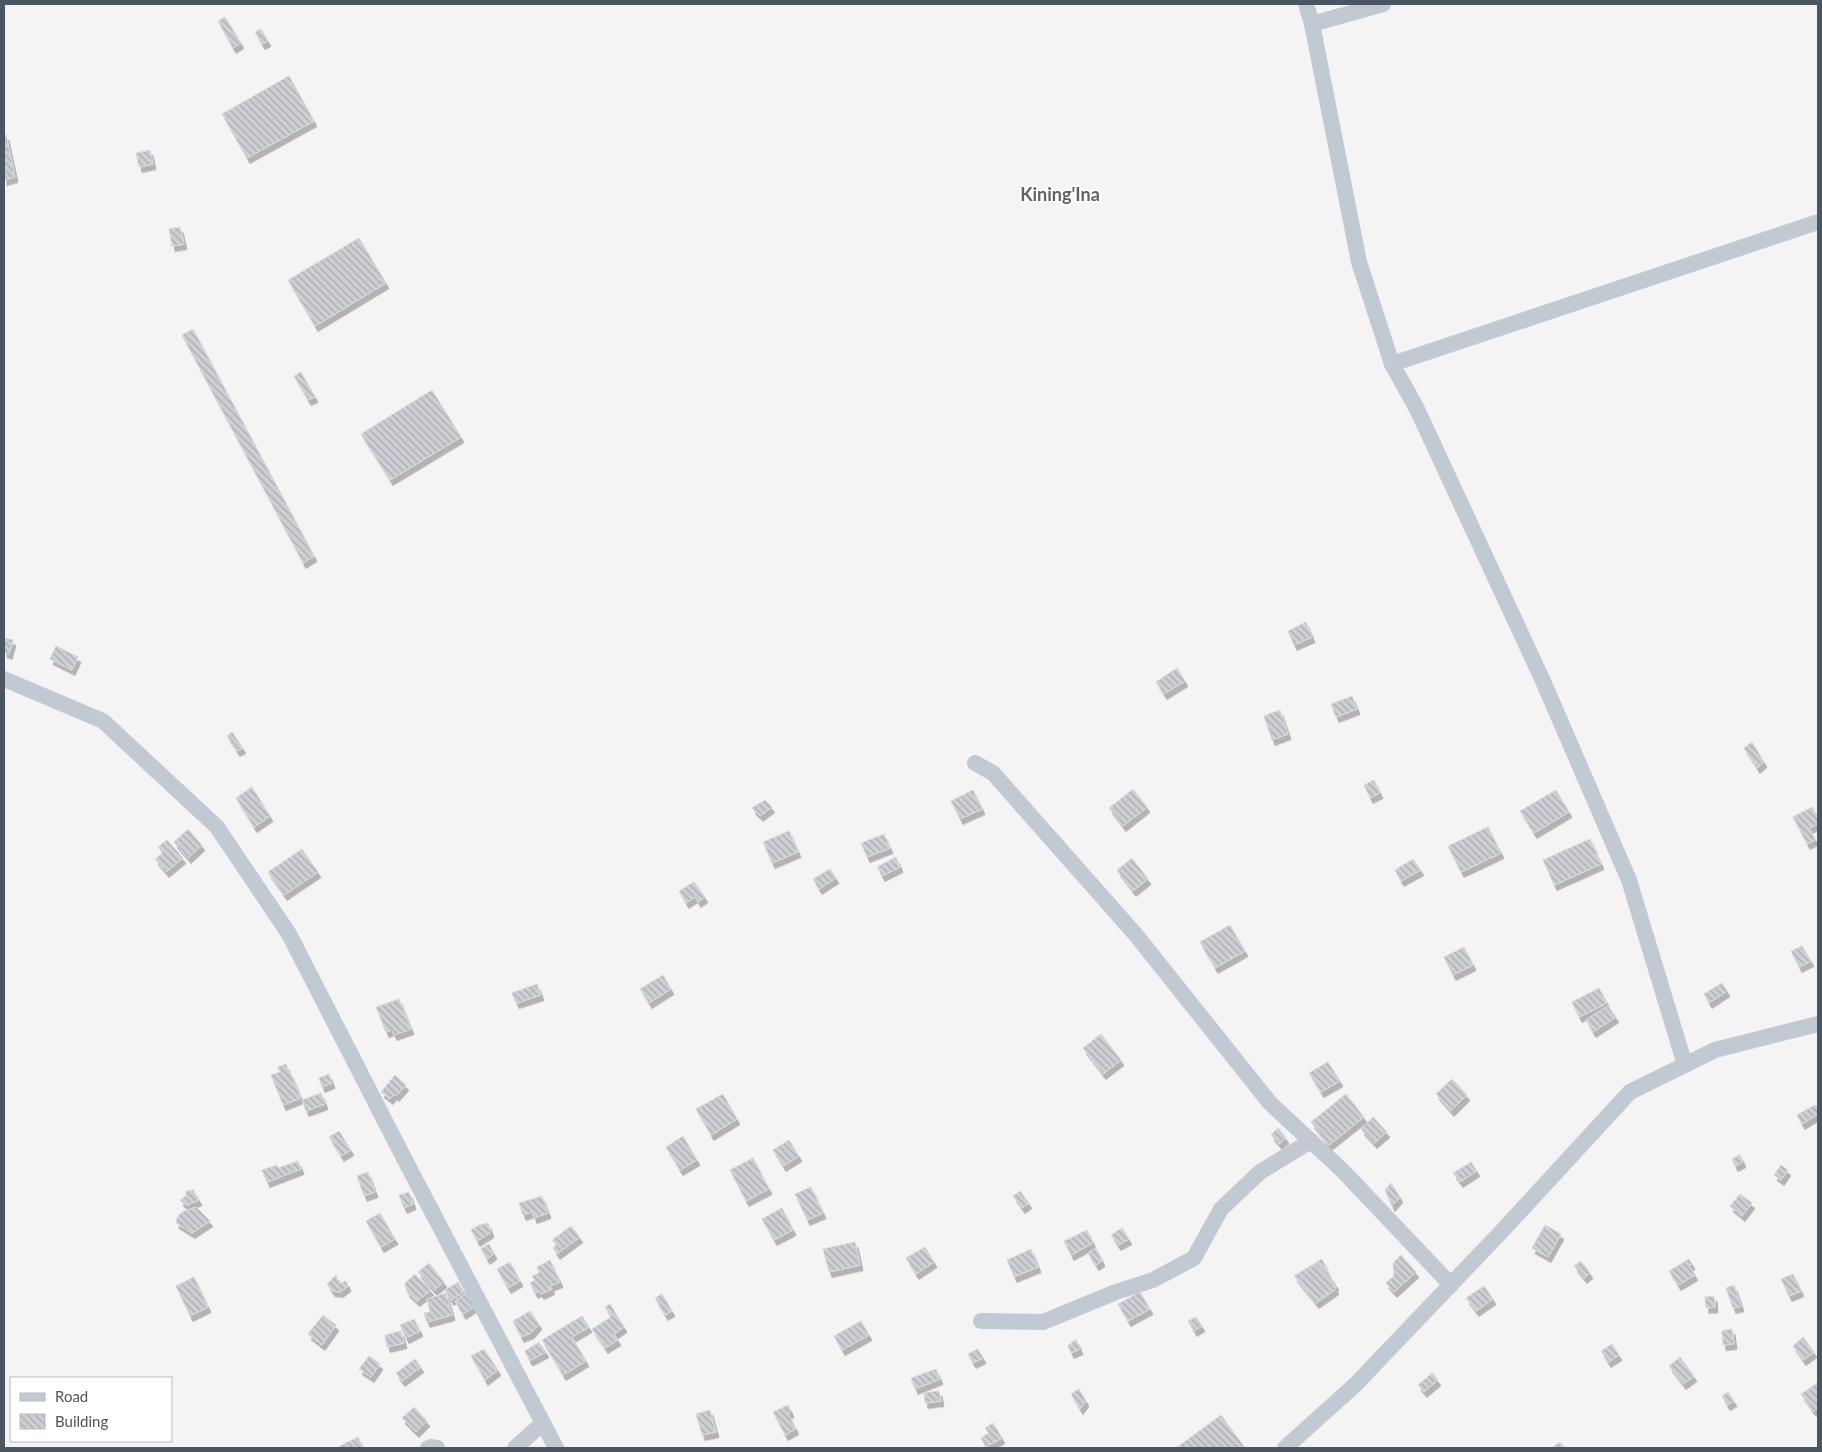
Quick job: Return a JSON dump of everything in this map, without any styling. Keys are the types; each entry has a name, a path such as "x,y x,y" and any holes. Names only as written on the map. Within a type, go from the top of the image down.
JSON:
{"street":[{"path":"1306,4 1312,24 1359,262 1392,364 1417,409 1539,672 1629,880 1685,1065"},
{"path":"1312,24 1383,4"},
{"path":"1392,364 1818,222"},
{"path":"4,679 103,721 217,827 289,934 410,1171 556,1448"},
{"path":"975,763 993,774 1136,935 1270,1103 1343,1171 1450,1285"},
{"path":"1284,1448 1355,1385 1630,1092 1715,1050 1818,1024"},
{"path":"981,1321 1043,1322 1116,1292 1153,1280 1194,1258 1221,1209 1260,1172 1310,1141"},
{"path":"515,1448 543,1423"},
{"path":"428,1448 437,1448"}],"building":[{"path":"225,17 241,43 233,48 218,21"},
{"path":"261,29 268,41 262,44 255,32"},
{"path":"289,76 314,121 247,158 222,114"},
{"path":"4,135 6,135 15,177 4,180"},
{"path":"150,150 153,164 139,167 136,153"},
{"path":"180,227 184,244 172,246 169,229"},
{"path":"359,238 386,283 315,326 288,280"},
{"path":"193,329 314,556 303,563 182,335"},
{"path":"301,372 315,397 308,400 294,376"},
{"path":"432,390 461,437 390,480 361,434"},
{"path":"1306,622 1312,637 1294,645 1288,631"},
{"path":"4,638 13,640 9,654 4,652"},
{"path":"56,646 78,657 72,670 50,659"},
{"path":"1177,668 1185,681 1164,694 1156,682"},
{"path":"1352,696 1357,709 1336,717 1331,704"},
{"path":"1280,710 1288,734 1272,740 1264,716"},
{"path":"232,732 243,748 237,751 227,736"},
{"path":"1752,742 1764,762 1757,768 1744,748"},
{"path":"1374,780 1380,793 1370,798 1364,785"},
{"path":"252,787 270,816 254,827 236,798"},
{"path":"1133,789 1147,807 1123,826 1109,808"},
{"path":"973,790 982,809 960,819 951,801"},
{"path":"1556,790 1569,812 1534,833 1520,811"},
{"path":"765,800 772,807 760,816 752,808"},
{"path":"1812,807 1818,819 1818,824 1809,828 1815,840 1807,844 1793,817"},
{"path":"1488,827 1501,853 1461,872 1448,846"},
{"path":"188,829 202,845 188,858 174,842"},
{"path":"789,831 798,852 772,863 763,842"},
{"path":"884,834 890,848 867,857 861,843"},
{"path":"1590,839 1601,864 1554,885 1543,860"},
{"path":"167,840 183,858 166,872 155,859 163,853 158,847"},
{"path":"302,849 318,872 284,895 268,872"},
{"path":"896,857 900,867 882,876 877,867"},
{"path":"1132,858 1148,879 1133,891 1117,870"},
{"path":"1413,859 1421,870 1401,881 1395,870"},
{"path":"830,869 836,878 819,889 813,879"},
{"path":"694,882 705,897 698,902 695,897 686,903 679,891"},
{"path":"1230,925 1245,951 1215,968 1200,942"},
{"path":"1802,946 1811,961 1799,967 1791,951"},
{"path":"1464,947 1473,965 1453,975 1444,957"},
{"path":"663,975 671,989 649,1003 640,989"},
{"path":"1722,983 1727,991 1709,1003 1704,994"},
{"path":"537,984 541,995 516,1003 512,993"},
{"path":"1599,988 1607,1003 1579,1017 1572,1002"},
{"path":"399,999 411,1029 394,1035 392,1030 386,1032 376,1007"},
{"path":"1608,1006 1616,1017 1593,1032 1586,1020"},
{"path":"1101,1034 1121,1060 1103,1074 1083,1048"},
{"path":"1328,1062 1340,1081 1321,1092 1309,1073"},
{"path":"286,1064 301,1098 283,1105 271,1075 280,1072 278,1067"},
{"path":"329,1074 332,1083 322,1087 319,1078"},
{"path":"395,1075 406,1085 396,1096 394,1094 390,1099 381,1092"},
{"path":"1452,1079 1467,1095 1451,1111 1436,1094"},
{"path":"321,1093 325,1104 306,1111 302,1100"},
{"path":"723,1094 737,1119 711,1135 696,1109"},
{"path":"1346,1094 1364,1117 1329,1145 1311,1122"},
{"path":"1815,1105 1818,1107 1818,1114 1802,1124 1797,1115"},
{"path":"1373,1117 1387,1132 1374,1143 1361,1129"},
{"path":"1278,1128 1286,1138 1279,1144 1271,1135"},
{"path":"339,1131 351,1150 341,1156 329,1137"},
{"path":"683,1136 697,1160 680,1170 666,1147"},
{"path":"789,1140 799,1156 783,1166 773,1150"},
{"path":"1740,1155 1743,1162 1735,1166 1732,1159"},
{"path":"753,1158 769,1189 746,1201 730,1170"},
{"path":"298,1161 301,1169 267,1182 262,1170 277,1165 278,1168"},
{"path":"1471,1162 1477,1171 1460,1182 1453,1173"},
{"path":"1781,1165 1788,1170 1781,1180 1774,1175"},
{"path":"368,1172 375,1192 364,1196 357,1176"},
{"path":"1391,1183 1400,1197 1392,1206 1385,1190"},
{"path":"811,1187 823,1213 807,1220 795,1194"},
{"path":"193,1190 199,1200 188,1205 184,1204 180,1200 186,1196 186,1191"},
{"path":"1020,1191 1029,1203 1022,1208 1013,1196"},
{"path":"409,1192 413,1204 404,1208 399,1195"},
{"path":"1740,1194 1752,1203 1742,1216 1730,1206"},
{"path":"542,1196 548,1213 534,1218 532,1212 523,1215 519,1203"},
{"path":"196,1207 210,1221 192,1233 176,1223 177,1218 182,1212"},
{"path":"782,1208 793,1230 774,1240 762,1219"},
{"path":"380,1213 395,1239 381,1247 366,1221"},
{"path":"488,1223 491,1232 477,1241 471,1230 479,1225"},
{"path":"1545,1225 1561,1234 1548,1257 1532,1248"},
{"path":"571,1226 580,1237 557,1254 553,1248 557,1245 552,1240"},
{"path":"1122,1228 1129,1239 1118,1245 1111,1235"},
{"path":"1087,1230 1093,1243 1071,1255 1064,1241"},
{"path":"855,1242 860,1265 829,1272 823,1249"},
{"path":"489,1244 494,1254 487,1259 481,1249"},
{"path":"925,1247 934,1262 916,1274 906,1258"},
{"path":"1096,1248 1102,1261 1096,1265 1088,1253"},
{"path":"1031,1249 1038,1267 1014,1277 1007,1260"},
{"path":"1401,1255 1416,1272 1394,1292 1386,1283 1394,1276 1393,1263"},
{"path":"1322,1259 1336,1289 1316,1303 1294,1276"},
{"path":"1689,1259 1692,1264 1689,1266 1695,1275 1678,1285 1669,1271"},
{"path":"550,1260 560,1282 550,1286 552,1289 541,1294 539,1291 535,1293 530,1283 535,1280 532,1276 539,1273 537,1267"},
{"path":"1581,1261 1590,1273 1584,1278 1574,1266"},
{"path":"510,1262 520,1281 508,1288 497,1269"},
{"path":"429,1263 444,1282 434,1290 418,1272"},
{"path":"1316,1263 1336,1284 1319,1300 1299,1280"},
{"path":"415,1274 431,1290 417,1301 407,1292 405,1283"},
{"path":"1793,1274 1801,1291 1789,1296 1781,1279"},
{"path":"336,1275 339,1284 346,1281 348,1286 340,1292 332,1291 327,1284"},
{"path":"194,1277 208,1307 190,1316 176,1286"},
{"path":"458,1282 464,1292 451,1300 445,1290"},
{"path":"1734,1285 1741,1306 1733,1308 1726,1288"},
{"path":"1484,1286 1493,1299 1476,1311 1466,1298"},
{"path":"1140,1292 1150,1309 1128,1321 1118,1304"},
{"path":"446,1293 452,1315 427,1322 424,1313 430,1312 427,1299"},
{"path":"467,1293 475,1306 463,1314 455,1301"},
{"path":"662,1294 672,1311 665,1315 655,1298"},
{"path":"1714,1296 1715,1307 1706,1308 1705,1297"},
{"path":"610,1304 624,1327 614,1334 618,1340 605,1348 592,1329 611,1317 605,1307"},
{"path":"530,1311 539,1324 531,1333 521,1337 513,1321"},
{"path":"323,1315 336,1325 322,1345 308,1334"},
{"path":"582,1316 589,1327 572,1337 586,1361 563,1375 542,1340"},
{"path":"1196,1317 1202,1326 1194,1331 1188,1321"},
{"path":"414,1319 420,1331 406,1338 400,1325"},
{"path":"861,1321 869,1335 842,1350 834,1336"},
{"path":"1732,1329 1734,1344 1723,1345 1722,1331"},
{"path":"401,1331 404,1343 387,1347 385,1335"},
{"path":"1803,1337 1814,1352 1803,1360 1793,1346"},
{"path":"1076,1339 1080,1349 1071,1353 1068,1346"},
{"path":"539,1342 546,1352 529,1360 525,1351"},
{"path":"1612,1344 1619,1355 1608,1362 1601,1351"},
{"path":"484,1349 498,1370 485,1380 471,1356"},
{"path":"978,1349 983,1358 973,1363 968,1354"},
{"path":"369,1356 380,1364 371,1377 359,1369"},
{"path":"1680,1357 1694,1376 1683,1384 1669,1366"},
{"path":"415,1359 421,1367 402,1381 396,1373"},
{"path":"936,1369 940,1379 915,1389 911,1378"},
{"path":"1432,1373 1438,1380 1424,1392 1418,1385"},
{"path":"1817,1383 1818,1408 1813,1411 1801,1394"},
{"path":"1079,1389 1086,1401 1080,1409 1071,1394"},
{"path":"939,1391 941,1401 925,1403 924,1393"},
{"path":"1728,1392 1734,1401 1727,1405 1722,1396"},
{"path":"788,1405 791,1412 788,1414 796,1429 785,1435 773,1412"},
{"path":"414,1407 427,1421 416,1432 402,1418"},
{"path":"710,1410 716,1432 702,1435 696,1414"},
{"path":"1221,1415 1245,1448 1176,1448"},
{"path":"993,1423 1002,1438 986,1447 981,1438 989,1433 985,1428"},
{"path":"358,1437 363,1448 336,1448"},
{"path":"1560,1442 1565,1448 1553,1448 1553,1447"}],"district":[{"name":"Kining'Ina","path":"1060,195"}]}
